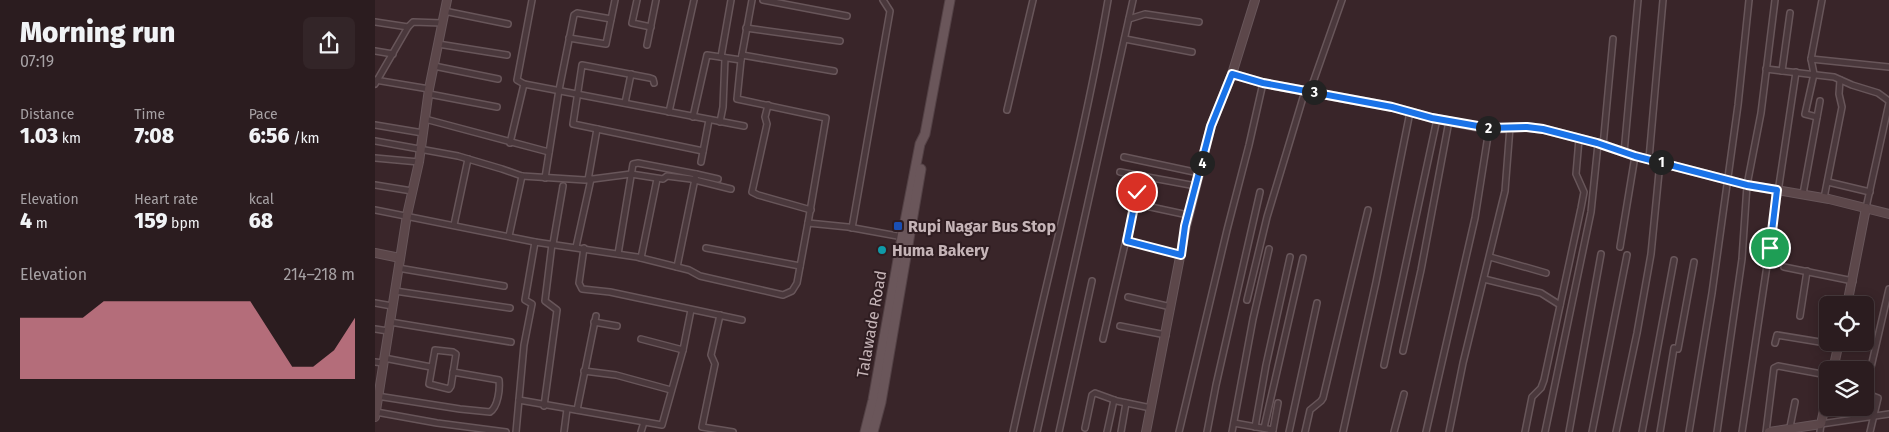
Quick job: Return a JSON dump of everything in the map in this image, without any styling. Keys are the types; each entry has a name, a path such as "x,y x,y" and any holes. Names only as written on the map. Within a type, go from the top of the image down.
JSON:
{"main road":[{"name":"Talawade Road","path":"873,432 906,238 925,147 925,134 950,0"},
{"name":"Talawade Road","path":"865,432 878,397"}],"street":[{"path":"447,0 437,44 419,162 407,215 393,306 381,361 375,415 506,432"},
{"path":"532,0 517,80 524,84 744,126"},
{"path":"569,38 606,44 615,0"},
{"path":"637,0 633,23 651,27"},
{"path":"647,45 656,0"},
{"path":"669,112 693,0"},
{"path":"720,122 723,107 723,58 731,0"},
{"path":"375,210 535,242 641,258 677,267 700,276 783,295 792,291 797,283 826,118 737,99 741,58 752,0"},
{"path":"763,0 847,16"},
{"path":"851,228 890,11 883,0"},
{"path":"1007,110 1033,0"},
{"path":"1013,432 1083,127 1108,0"},
{"path":"1037,432 1133,0"},
{"path":"1146,432 1188,215 1211,126 1232,74 1255,0"},
{"path":"1247,300 1267,218 1308,91 1342,0"},
{"path":"1623,153 1638,0"},
{"path":"1649,159 1663,0"},
{"path":"1689,432 1712,294 1749,0"},
{"path":"1717,432 1742,259 1747,185 1761,113 1775,0"},
{"path":"1817,116 1805,114 1814,74 1811,59 1821,0"},
{"path":"444,11 507,24"},
{"path":"545,178 559,90 575,13 611,20"},
{"path":"1782,71 1790,13"},
{"path":"1129,19 1145,14 1199,22"},
{"path":"375,22 408,27"},
{"path":"441,23 413,22 408,27 376,81 497,107"},
{"path":"746,28 840,41"},
{"path":"1125,39 1191,52"},
{"path":"1545,432 1591,212 1613,39"},
{"path":"437,44 507,55"},
{"path":"375,52 393,54"},
{"path":"693,117 707,55 834,71"},
{"path":"1811,59 1889,68"},
{"path":"654,83 653,79 582,65 573,124 703,151"},
{"path":"433,66 497,79"},
{"path":"1766,69 1834,77 1878,93 1889,102 1866,208 1850,296"},
{"path":"1742,432 1796,72"},
{"path":"625,103 631,74"},
{"path":"1232,74 1263,83 1392,107 1437,119 1489,128 1543,129 1623,153 1747,185 1824,198 1889,214"},
{"path":"1824,198 1842,106 1839,94 1841,80"},
{"path":"1179,432 1191,373 1263,83"},
{"path":"510,143 524,84"},
{"path":"1803,194 1820,101"},
{"path":"768,105 765,117 767,124 753,192 811,210"},
{"path":"1343,432 1376,282 1410,112"},
{"path":"425,119 549,152"},
{"path":"1384,365 1437,119"},
{"path":"701,162 709,120"},
{"path":"1403,351 1421,270 1449,121"},
{"path":"375,125 423,133"},
{"path":"1449,432 1463,363 1505,191 1510,127"},
{"path":"1426,432 1475,218 1489,128"},
{"path":"576,247 597,129"},
{"path":"1525,432 1532,397 1542,385 1584,192 1576,174 1579,139"},
{"path":"375,141 421,148 468,159 522,176 589,180 631,174 657,179 663,179 667,176 718,179"},
{"path":"1620,247 1635,156"},
{"path":"1124,157 1199,173"},
{"path":"375,158 419,162"},
{"path":"454,225 468,159"},
{"path":"1616,432 1637,333 1651,254 1660,162"},
{"path":"618,254 631,174 635,163 696,177 731,190"},
{"path":"1120,172 1196,186"},
{"path":"509,236 522,176"},
{"path":"677,267 696,177"},
{"path":"641,258 657,179"},
{"path":"1827,182 1870,192"},
{"path":"375,185 412,191"},
{"path":"544,406 557,310 545,301 563,186"},
{"path":"1103,339 1137,192"},
{"path":"1207,432 1260,192"},
{"path":"1146,206 1188,215"},
{"path":"1305,432 1310,410 1323,398 1368,210"},
{"path":"808,223 851,228 906,238"},
{"path":"1127,241 1181,255"},
{"path":"516,432 524,345 532,304 525,300 535,242"},
{"path":"584,248 580,288 610,292 742,320"},
{"path":"706,248 800,266"},
{"path":"1232,432 1253,319 1269,249"},
{"path":"375,253 400,258"},
{"path":"1569,432 1601,254"},
{"path":"1593,432 1627,255"},
{"path":"1255,427 1266,365 1290,257"},
{"path":"1490,257 1546,273"},
{"path":"1265,428 1303,258"},
{"path":"1642,432 1674,260"},
{"path":"1660,432 1674,348 1678,349 1693,262"},
{"path":"1783,267 1853,281"},
{"path":"398,268 504,286"},
{"path":"1800,316 1807,271"},
{"path":"1485,279 1541,293 1560,305"},
{"path":"1059,432 1092,281"},
{"path":"1870,432 1878,398 1865,394 1889,289"},
{"path":"395,291 510,308"},
{"path":"1127,297 1171,307"},
{"path":"375,303 393,306"},
{"path":"1289,432 1317,304"},
{"path":"519,400 544,406 662,425 683,350 691,310"},
{"path":"719,315 711,355 715,364 702,427 733,432"},
{"path":"577,410 595,319 617,326"},
{"path":"390,322 511,342"},
{"path":"1120,326 1166,335"},
{"path":"375,329 388,331"},
{"path":"1775,343 1777,335 1819,341"},
{"path":"641,339 683,350"},
{"path":"435,350 453,352 456,356 451,388 431,386 429,382 431,367 435,350"},
{"path":"381,361 431,367"},
{"path":"1819,374 1778,366 1775,368 1768,432 1821,428 1889,414"},
{"path":"584,371 616,375 671,390"},
{"path":"376,401 493,411 499,380 453,372"},
{"path":"1085,428 1093,393 1114,400 1151,408"},
{"path":"1394,432 1403,394"},
{"path":"1107,432 1114,400"},
{"path":"1789,430 1795,402"},
{"path":"1121,432 1126,403"},
{"path":"1234,423 1272,431 1278,403"},
{"path":"564,432 567,409"},
{"path":"641,432 644,422"}],"place":[{"name":"Rupi Nagar Bus Stop","path":"898,226"},
{"name":"Huma Bakery","path":"882,250"}],"route":[{"path":"1137,192 1127,241 1181,255 1185,226 1211,126 1232,74 1263,83 1392,107 1432,118 1489,128 1527,127 1543,129 1676,167 1747,185 1777,190 1770,248"}]}
